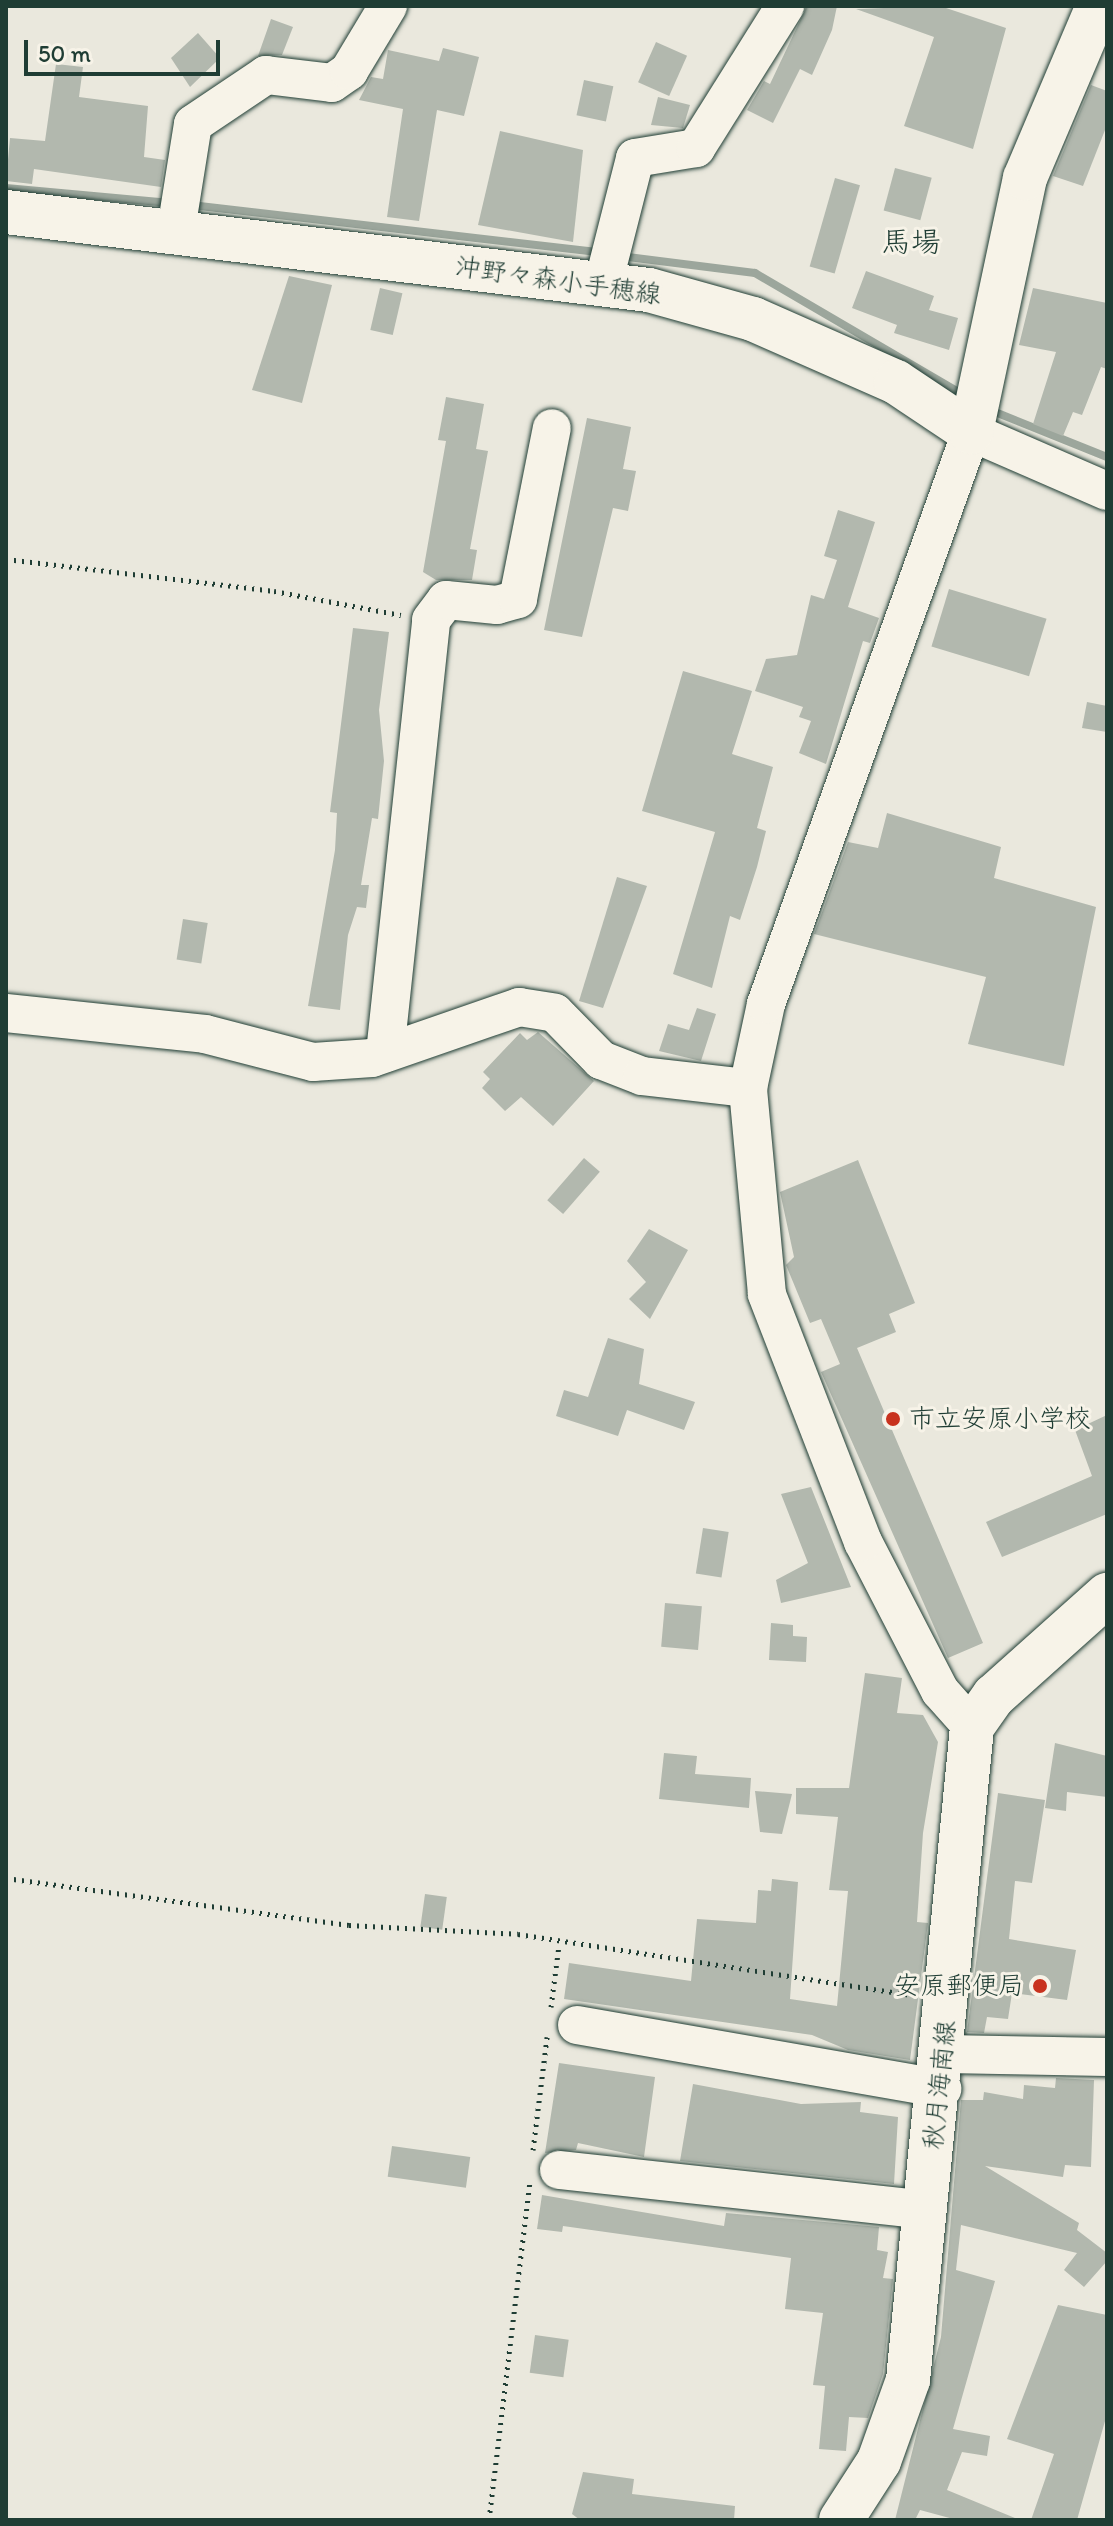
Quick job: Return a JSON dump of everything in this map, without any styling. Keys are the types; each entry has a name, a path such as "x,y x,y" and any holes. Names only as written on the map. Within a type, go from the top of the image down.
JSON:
{"main road":[{"path":"971,432 1025,178 1098,6"},
{"name":"沖野々森小手穂線","path":"6,212 176,230 603,284 753,319 896,382 971,432"},
{"path":"972,1727 994,1696 1107,1595"},
{"name":"秋月海南線","path":"841,2520 879,2461 908,2380 944,2072 972,1727"}],"street":[{"path":"176,230 193,124 266,75 332,83 349,71 388,6"},
{"path":"603,284 635,158 696,148 785,6"},
{"path":"385,1053 431,620 446,600 497,605 518,599 552,428"},
{"path":"972,1727 940,1691 863,1542 767,1294 748,1088 766,1004 971,432 1107,491"},
{"path":"6,1013 205,1034 313,1062 385,1053 519,1007 555,1013 601,1060 642,1076 748,1088"},
{"path":"577,2025 944,2072 1107,2057"},
{"path":"541,2168 927,2210"}],"path":[{"path":"6,559 274,591 431,620"},
{"path":"6,1878 349,1925 518,1934 559,1945 949,2000"},
{"path":"489,2520 541,2168 559,1945"}],"building":[{"path":"807,6 837,6 832,30 812,75 800,69 773,123 747,110 764,81 770,84"},
{"path":"940,6 1006,28 973,149 904,126 934,37 856,9"},
{"path":"271,19 293,27 282,55 258,56"},
{"path":"198,33 220,58 190,87 171,58"},
{"path":"656,42 687,56 669,96 638,82"},
{"path":"443,48 479,57 464,116 437,110 419,221 387,217 403,109 359,100 371,77 383,79 388,50 439,61"},
{"path":"56,64 83,67 79,97 148,106 144,157 165,160 161,187 34,169 32,184 6,181 10,138 45,141"},
{"path":"584,80 613,86 606,121 577,115"},
{"path":"1091,85 1107,91 1107,125 1083,186 1053,176"},
{"path":"658,97 690,105 683,128 651,125"},
{"path":"500,131 583,150 573,242 478,225"},
{"path":"895,168 932,178 920,220 884,211"},
{"path":"835,178 860,185 835,274 810,266"},
{"path":"866,271 934,296 929,310 958,318 949,350 894,333 897,325 852,308"},
{"path":"289,276 332,285 302,403 252,390"},
{"path":"380,288 402,293 393,335 370,330"},
{"path":"1033,288 1107,303 1107,369 1101,367 1082,415 1073,412 1063,436 1033,424 1056,352 1019,345"},
{"path":"446,397 484,404 476,449 488,451 470,549 477,550 472,580 436,580 423,572 446,441 438,440"},
{"path":"587,418 631,427 623,469 636,471 628,511 613,508 582,637 544,630"},
{"path":"838,510 875,522 848,607 879,618 870,643 863,641 826,764 799,753 811,721 799,717 803,707 755,691 766,659 797,655 811,595 824,599 837,560 824,556"},
{"path":"949,589 1047,619 1029,676 931,646"},
{"path":"353,628 389,632 379,710 384,761 378,819 372,818 361,885 369,885 366,908 357,907 348,935 340,1010 308,1006 335,850 337,813 330,812"},
{"path":"683,671 752,691 732,754 773,767 757,828 766,831 757,867 740,920 730,916 712,988 673,974 715,832 642,811"},
{"path":"1087,702 1107,706 1107,732 1082,728"},
{"path":"887,813 1001,847 994,878 1096,907 1064,1066 968,1044 986,977 814,934 848,842 878,848"},
{"path":"617,877 647,886 603,1008 579,1001"},
{"path":"183,919 208,923 201,963 177,959"},
{"path":"697,1008 716,1014 701,1061 659,1051 668,1024 689,1030"},
{"path":"538,1032 594,1081 553,1126 521,1097 505,1111 482,1088 490,1079 483,1072 520,1033 527,1040"},
{"path":"584,1158 600,1172 563,1214 547,1200"},
{"path":"858,1160 915,1303 889,1314 896,1332 857,1348 983,1643 948,1658 821,1372 840,1364 821,1319 810,1323 786,1265 794,1257 780,1192"},
{"path":"649,1229 688,1250 650,1319 629,1299 646,1282 627,1261"},
{"path":"608,1338 644,1349 639,1384 695,1402 684,1430 627,1410 618,1436 556,1416 564,1390 588,1397"},
{"path":"1107,1415 1107,1514 1002,1557 986,1522 1092,1476 1075,1430"},
{"path":"811,1487 851,1587 781,1603 776,1580 808,1563 781,1494"},
{"path":"703,1528 729,1532 721,1578 696,1573"},
{"path":"665,1603 702,1606 698,1650 661,1647"},
{"path":"771,1623 793,1625 793,1636 807,1637 806,1662 769,1660"},
{"path":"865,1673 902,1678 897,1713 923,1715 938,1742 923,1833 917,1922 928,1923 910,2060 848,2050 812,2035 564,1999 569,1963 691,1981 697,1919 756,1923 758,1890 771,1891 772,1879 798,1882 790,1999 837,2006 848,1891 829,1890 838,1817 796,1814 796,1788 849,1788"},
{"path":"1055,1743 1107,1756 1107,1797 1067,1792 1066,1811 1045,1808"},
{"path":"664,1753 697,1756 695,1774 751,1778 749,1808 659,1799"},
{"path":"755,1791 792,1794 782,1834 760,1832"},
{"path":"998,1793 1045,1800 1032,1883 1015,1881 1009,1939 1076,1950 1067,2000 1012,1993 1008,2019 987,2017 984,2033 967,2032"},
{"path":"425,1894 447,1897 442,1930 420,1927"},
{"path":"559,2063 655,2077 644,2157 578,2143 576,2150 545,2153"},
{"path":"1056,2078 1094,2080 1091,2167 1065,2165 1063,2177 985,2166 1079,2223 1077,2230 1107,2253 1107,2261 1084,2287 1064,2270 1077,2253 961,2225 956,2270 995,2281 953,2429 990,2436 987,2456 962,2452 947,2490 1020,2520 957,2520 920,2510 915,2520 895,2520 941,2337 961,2100 983,2100 984,2092 1023,2099 1024,2085 1055,2088"},
{"path":"693,2084 801,2104 861,2102 860,2112 898,2117 894,2184 680,2161"},
{"path":"392,2146 470,2157 466,2188 388,2177"},
{"path":"542,2195 724,2226 726,2213 879,2227 877,2250 888,2252 883,2278 893,2279 883,2374 868,2418 849,2417 846,2451 819,2449 825,2386 813,2385 823,2313 785,2309 791,2258 563,2226 562,2232 537,2229"},
{"path":"1058,2305 1107,2315 1107,2414 1077,2520 1031,2520 1054,2454 1007,2439"},
{"path":"535,2335 569,2340 563,2377 530,2373"},
{"path":"583,2472 634,2479 632,2494 735,2506 734,2520 580,2520 572,2514"}],"waterway":[{"path":"6,188 170,203"},
{"path":"191,205 603,253"},
{"path":"620,256 755,273 964,395"},
{"path":"990,410 1107,457"}],"place":[{"name":"市立安原小学校","path":"893,1419"},
{"name":"安原郵便局","path":"1040,1986"}],"district":[{"name":"馬場","path":"911,242"}]}
